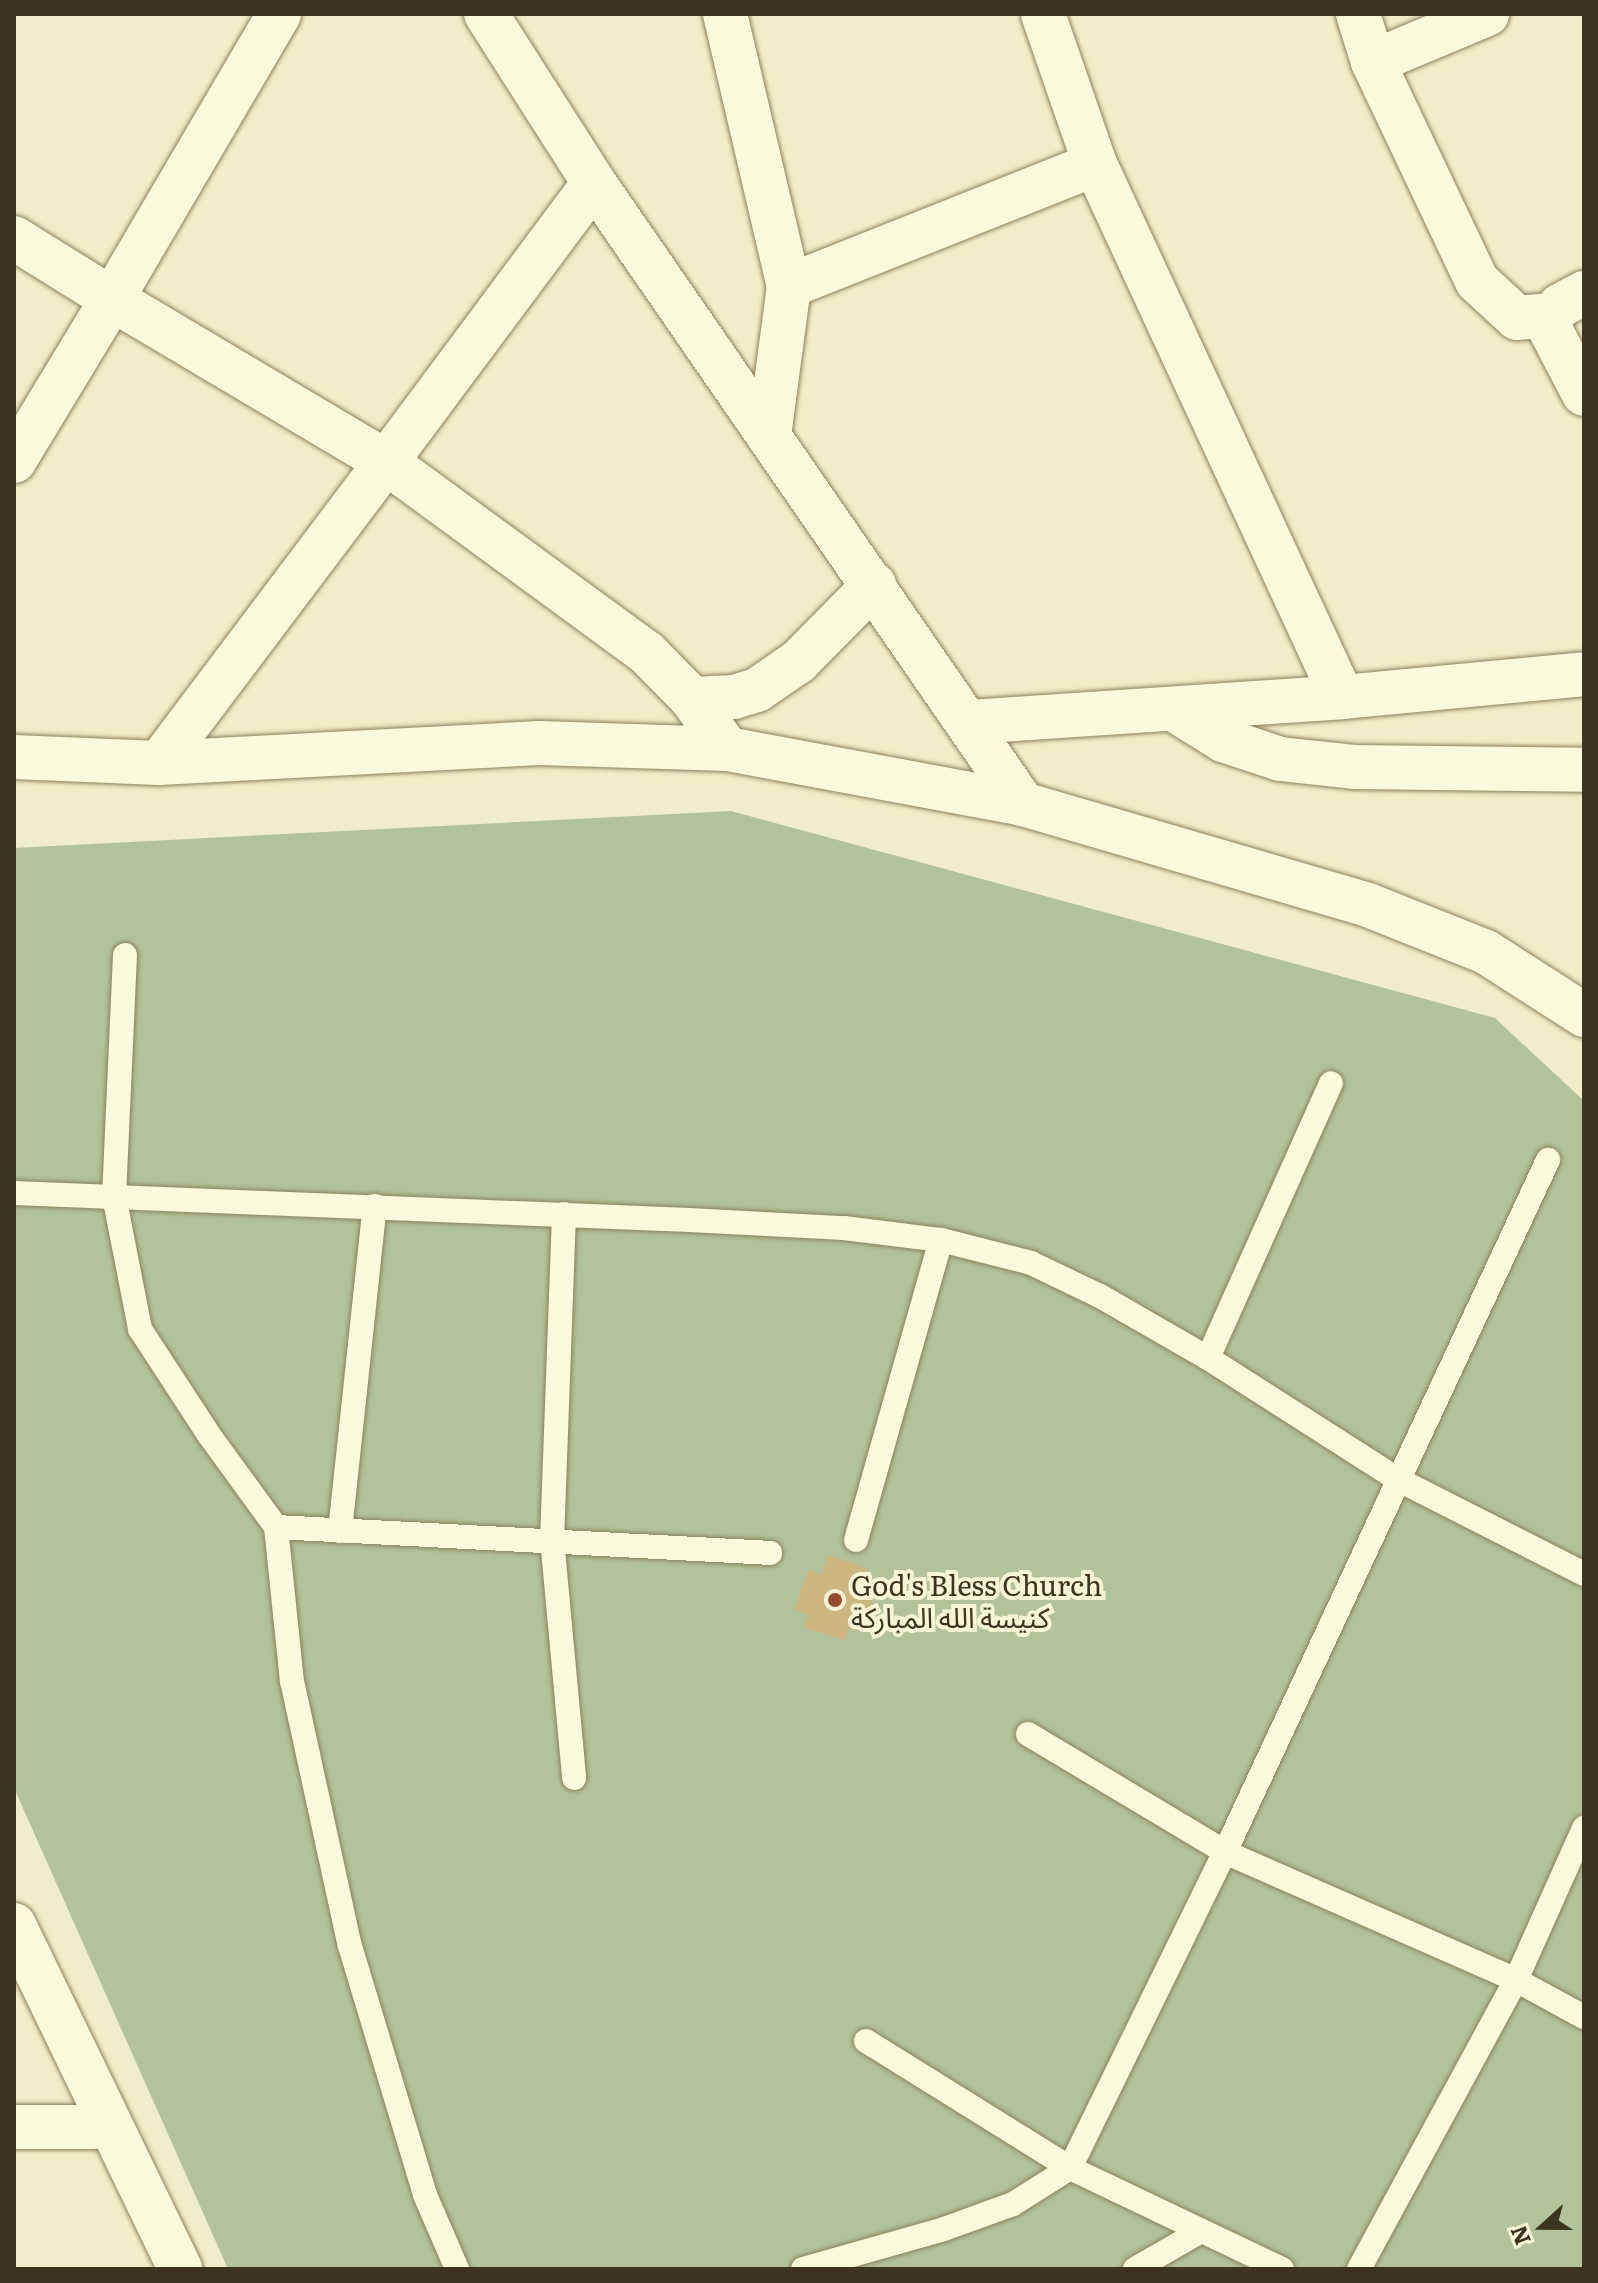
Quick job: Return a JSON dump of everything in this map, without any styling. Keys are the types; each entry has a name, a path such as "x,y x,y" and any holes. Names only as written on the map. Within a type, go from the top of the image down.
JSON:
{"street":[{"path":"14,461 279,14"},
{"path":"486,14 594,183 1023,804"},
{"path":"725,14 789,286 769,436"},
{"path":"1043,14 1095,164 1342,697"},
{"path":"1358,14 1373,62 1477,281 1517,318 1568,304"},
{"path":"1373,62 1487,14"},
{"path":"789,286 1095,164"},
{"path":"159,763 594,183"},
{"path":"14,238 386,462 646,652 692,699 727,749"},
{"path":"1568,304 1550,329 1584,394"},
{"path":"692,699 734,697 757,690 799,661 874,585"},
{"path":"969,722 1342,697 1584,674"},
{"path":"1175,710 1223,740 1280,759 1354,767 1584,770"},
{"path":"14,757 159,763 539,743 727,749 1023,804 1368,905 1486,952 1584,1015"},
{"path":"14,1925 180,2269"},
{"path":"14,2127 111,2127"}],"lane":[{"path":"125,955 114,1196 140,1329 209,1435 276,1527 292,1681 350,1946 425,2195 457,2269"},
{"path":"1208,1358 1331,1083"},
{"path":"803,2269 878,2259 1013,2204 1070,2168 1225,1852 1548,1160"},
{"path":"14,1193 844,1228 941,1240 1031,1263 1100,1296 1208,1358 1397,1479 1584,1574"},
{"path":"340,1531 375,1206"},
{"path":"564,1214 552,1539 574,1778"},
{"path":"856,1540 941,1240"},
{"path":"276,1527 552,1539 770,1553"},
{"path":"1028,1734 1225,1852 1516,1980 1584,2017"},
{"path":"1359,2269 1516,1980 1584,1828"},
{"path":"866,2041 1070,2168 1282,2269"},
{"path":"1135,2269 1201,2231"}],"green space":[{"path":"731,811 1495,1018 1584,1101 1584,2269 228,2269 14,1788 14,848"}],"building":[{"name":"God's Bless Church كنيسة الله المباركة","path":"828,1555 867,1568 861,1586 875,1591 861,1632 849,1628 845,1640 803,1627 808,1614 794,1610 808,1570 822,1574"}],"place":[{"name":"God's Bless Church كنيسة الله المباركة","path":"835,1600"}]}
